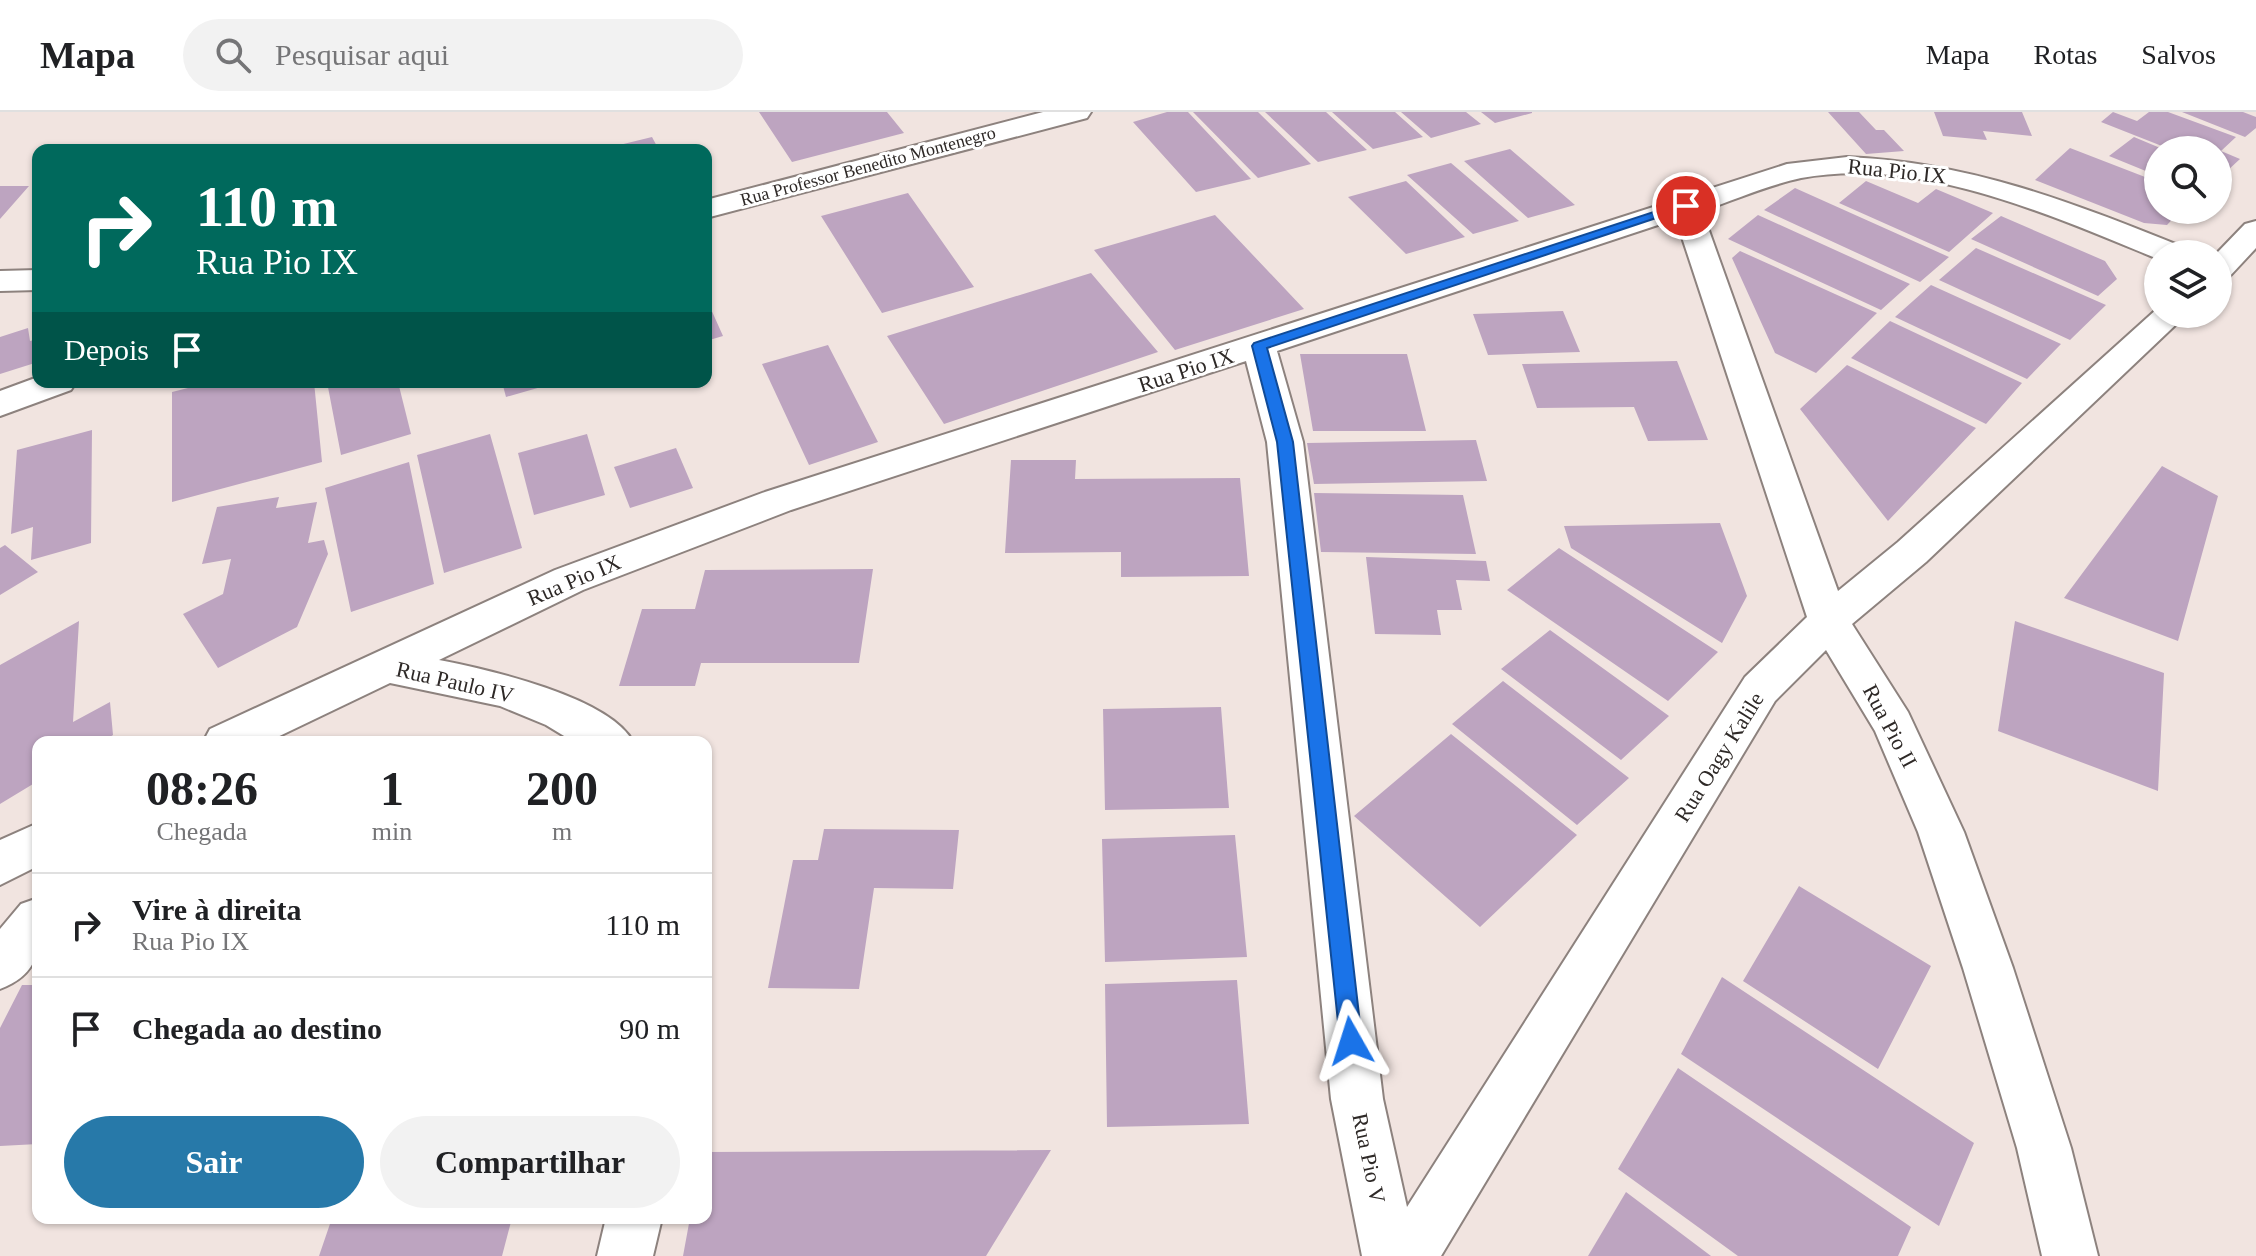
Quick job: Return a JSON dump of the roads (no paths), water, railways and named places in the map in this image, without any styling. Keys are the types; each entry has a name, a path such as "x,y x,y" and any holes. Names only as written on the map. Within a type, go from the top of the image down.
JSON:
{"street":[{"name":"Rua Professor Benedito Montenegro","path":"712,207 1077,112"},
{"name":"Rua Pio IX","path":"237,736 569,580 778,501 1797,170 1841,164 1881,166 1970,179 2144,244"},
{"name":"Rua Pio II","path":"1686,206 1829,621 1893,724 1941,832 1988,968 2044,1148 2070,1256"},
{"path":"2232,255 2256,230"},
{"path":"0,281 32,280"},
{"name":"Rua Oagy Kalile","path":"1409,1256 1760,689 1829,621 1912,552 2156,328"},
{"name":"Rua Pio V","path":"1259,346 1285,442 1357,1099 1390,1256"},
{"path":"0,404 43,388"},
{"name":"Rua Paulo IV","path":"384,665 507,690 561,713 601,736"},
{"path":"0,864 32,846"},
{"path":"0,966 32,927"},
{"path":"625,1256 633,1224"}]}
